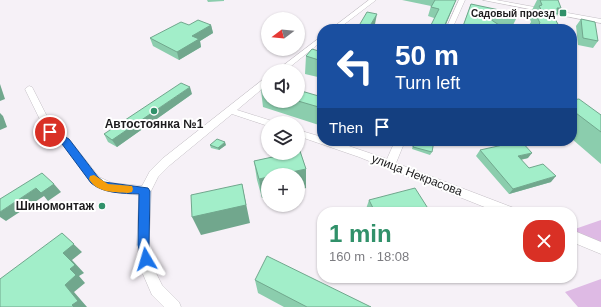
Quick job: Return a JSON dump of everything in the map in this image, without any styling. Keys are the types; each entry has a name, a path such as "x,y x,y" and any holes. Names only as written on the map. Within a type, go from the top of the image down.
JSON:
{"street":[{"path":"341,24 373,0"},
{"path":"452,24 462,0"},
{"path":"486,0 601,21"},
{"path":"289,64 317,42"},
{"path":"174,307 157,290 149,272 143,245 144,191 154,174 166,162 261,85"},
{"path":"29,90 50,132 66,141 100,185 108,188 144,191"},
{"path":"229,110 261,120"},
{"name":"улица Некрасова","path":"305,135 317,139"},
{"name":"улица Некрасова","path":"338,146 390,164 498,207"},
{"path":"390,164 398,146"},
{"path":"577,238 601,248"}],"shaded area":[{"path":"601,220 601,243 577,232 577,228"},
{"path":"601,279 601,307 578,307 565,292"}],"building":[{"path":"435,0 456,0 445,24 432,24 439,9 431,7"},
{"path":"540,0 558,0 561,8 557,8 558,14 556,13 554,17 558,24 539,24 540,23 537,17 539,16 538,13 541,14 539,11 542,11 539,6 542,5"},
{"path":"471,4 518,14 487,17 498,24 464,24"},
{"path":"367,12 377,14 371,24 360,24"},
{"path":"581,19 595,22 598,41 583,38"},
{"path":"198,20 211,25 192,36 199,39 177,52 150,38 181,22 189,25"},
{"path":"312,49 317,50 317,59 306,56"},
{"path":"181,83 190,87 112,140 104,134"},
{"path":"305,92 317,96 317,107 305,103"},
{"path":"577,99 579,99 601,115 601,132 577,114"},
{"path":"217,139 225,142 218,148 210,145"},
{"path":"413,146 433,146 432,152"},
{"path":"498,146 526,146 532,153 518,156 529,168 543,164 556,176 513,189 480,150"},
{"path":"261,159 303,160 306,169 261,168 261,179 259,179 254,161"},
{"path":"42,173 54,184 41,193 36,188 0,212 0,199"},
{"path":"242,184 246,205 192,217 191,195"},
{"path":"415,188 427,207 372,207 369,200"},
{"path":"62,233 74,244 63,253 75,265 70,269 76,275 65,285 78,301 72,305 74,307 0,307 0,279"},
{"path":"267,256 317,281 317,283 322,283 371,307 307,307 255,280"}],"slow traffic":[{"path":"94,179 100,185 108,188 128,189"}],"place":[{"name":"Садовый проезд","path":"563,13"},
{"name":"Автостоянка №1","path":"154,111"},
{"name":"Шиномонтаж","path":"102,206"}],"route":[{"path":"50,132 66,141 100,185 108,188 144,191 143,245 146,259"}]}
